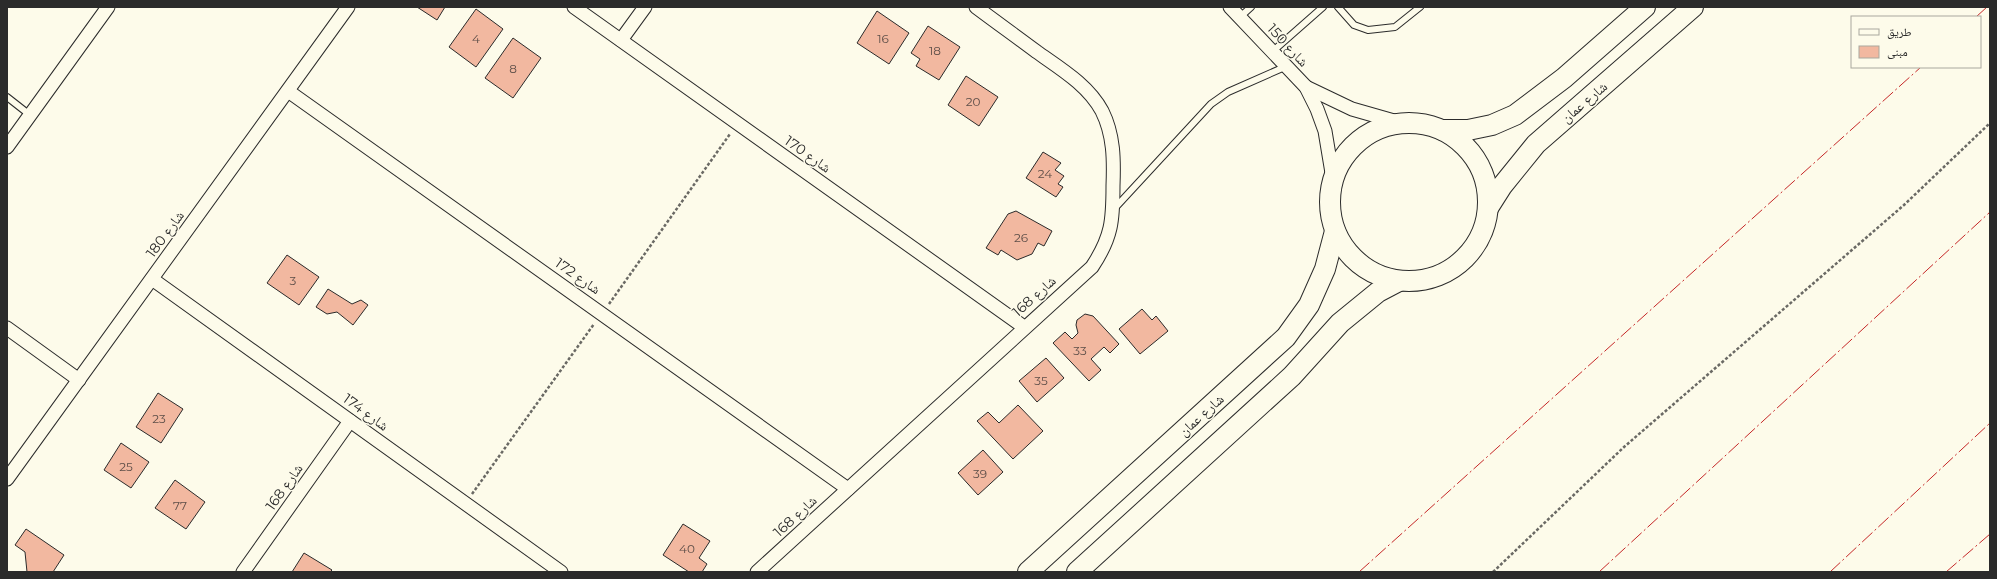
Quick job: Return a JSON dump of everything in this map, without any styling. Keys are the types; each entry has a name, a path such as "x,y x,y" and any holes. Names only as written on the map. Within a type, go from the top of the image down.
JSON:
{"main road":[{"path":"1443,130 1468,130 1480,128 1492,125 1515,115 1570,73 1645,7"},
{"name":"شارع عمان","path":"1488,208 1502,186 1536,144 1693,7"},
{"path":"1401,123 1423,123 1443,130 1463,143 1478,162 1487,184 1488,208 1484,229 1474,248 1459,264 1441,275 1420,281 1399,281 1378,276 1360,265 1345,250 1335,231 1330,205 1333,179 1343,158 1359,141 1379,128 1401,123"},
{"name":"شارع عمان","path":"1028,572 1286,337 1312,298 1326,269 1335,231"},
{"path":"1077,572 1292,376 1344,319 1378,292 1399,281"}],"street":[{"path":"7,147 108,7"},
{"name":"شارع 180","path":"7,479 348,7"},
{"name":"شارع 170","path":"574,7 1024,327"},
{"path":"621,40 645,7"},
{"name":"شارع 168","path":"757,572 1092,266 1104,250 1111,231 1114,163 1111,136 1102,111 1086,89 976,7"},
{"name":"شارع 150","path":"1230,7 1306,87 1317,109 1325,131 1333,179"},
{"name":"شارع 150","path":"1306,87 1352,109 1401,123"},
{"name":"شارع 172","path":"288,91 848,489"},
{"name":"شارع 174","path":"152,279 561,572"},
{"path":"7,328 79,380"},
{"name":"شارع 168","path":"243,572 350,421"}],"lane":[{"path":"1240,17 1251,7"},
{"path":"1273,51 1323,7"},
{"path":"1338,7 1354,25 1368,30 1395,27 1420,7"},
{"path":"1113,211 1211,104 1228,92 1287,66"},
{"path":"7,97 30,115"}],"path":[{"path":"1493,572 1624,447 1904,205 1990,123"}],"building":[{"path":"417,7 445,7 437,20"},
{"path":"476,9 503,29 476,67 449,47"},
{"path":"877,11 909,33 889,64 857,43"},
{"path":"928,26 960,47 939,80 916,66 920,59 911,53"},
{"path":"513,38 541,58 513,98 485,78"},
{"path":"966,76 998,97 979,126 948,105"},
{"path":"1043,152 1061,163 1055,170 1064,176 1058,184 1063,187 1056,197 1026,178"},
{"path":"1016,211 1052,231 1044,246 1038,243 1032,254 1017,260 1001,250 998,255 986,248 1008,214"},
{"path":"287,255 319,277 299,305 267,283"},
{"path":"328,289 352,304 361,300 368,305 353,325 337,312 327,314 316,307"},
{"path":"1142,309 1152,320 1156,316 1168,331 1140,354 1119,329"},
{"path":"1085,314 1093,316 1119,344 1110,353 1104,347 1091,359 1101,370 1089,381 1053,343 1065,332 1072,339 1078,333 1076,325 1077,320"},
{"path":"1046,358 1064,378 1037,402 1019,381"},
{"path":"158,393 183,409 161,443 136,427"},
{"path":"1018,405 1043,431 1013,459 977,421 988,412 999,423"},
{"path":"121,443 149,462 131,488 104,470"},
{"path":"983,450 1003,472 978,495 958,473"},
{"path":"175,480 205,502 186,529 155,508"},
{"path":"683,524 710,541 699,558 707,564 702,572 689,572 663,555"},
{"path":"26,529 64,555 53,572 27,572 25,552 15,545"},
{"path":"304,553 332,570 330,572 292,572"}],"power":[{"path":"1977,16 1987,7"},
{"path":"1359,572 1920,68"},
{"path":"1599,572 1990,212"},
{"path":"1830,572 1990,423"},
{"path":"1946,572 1990,534"}]}
